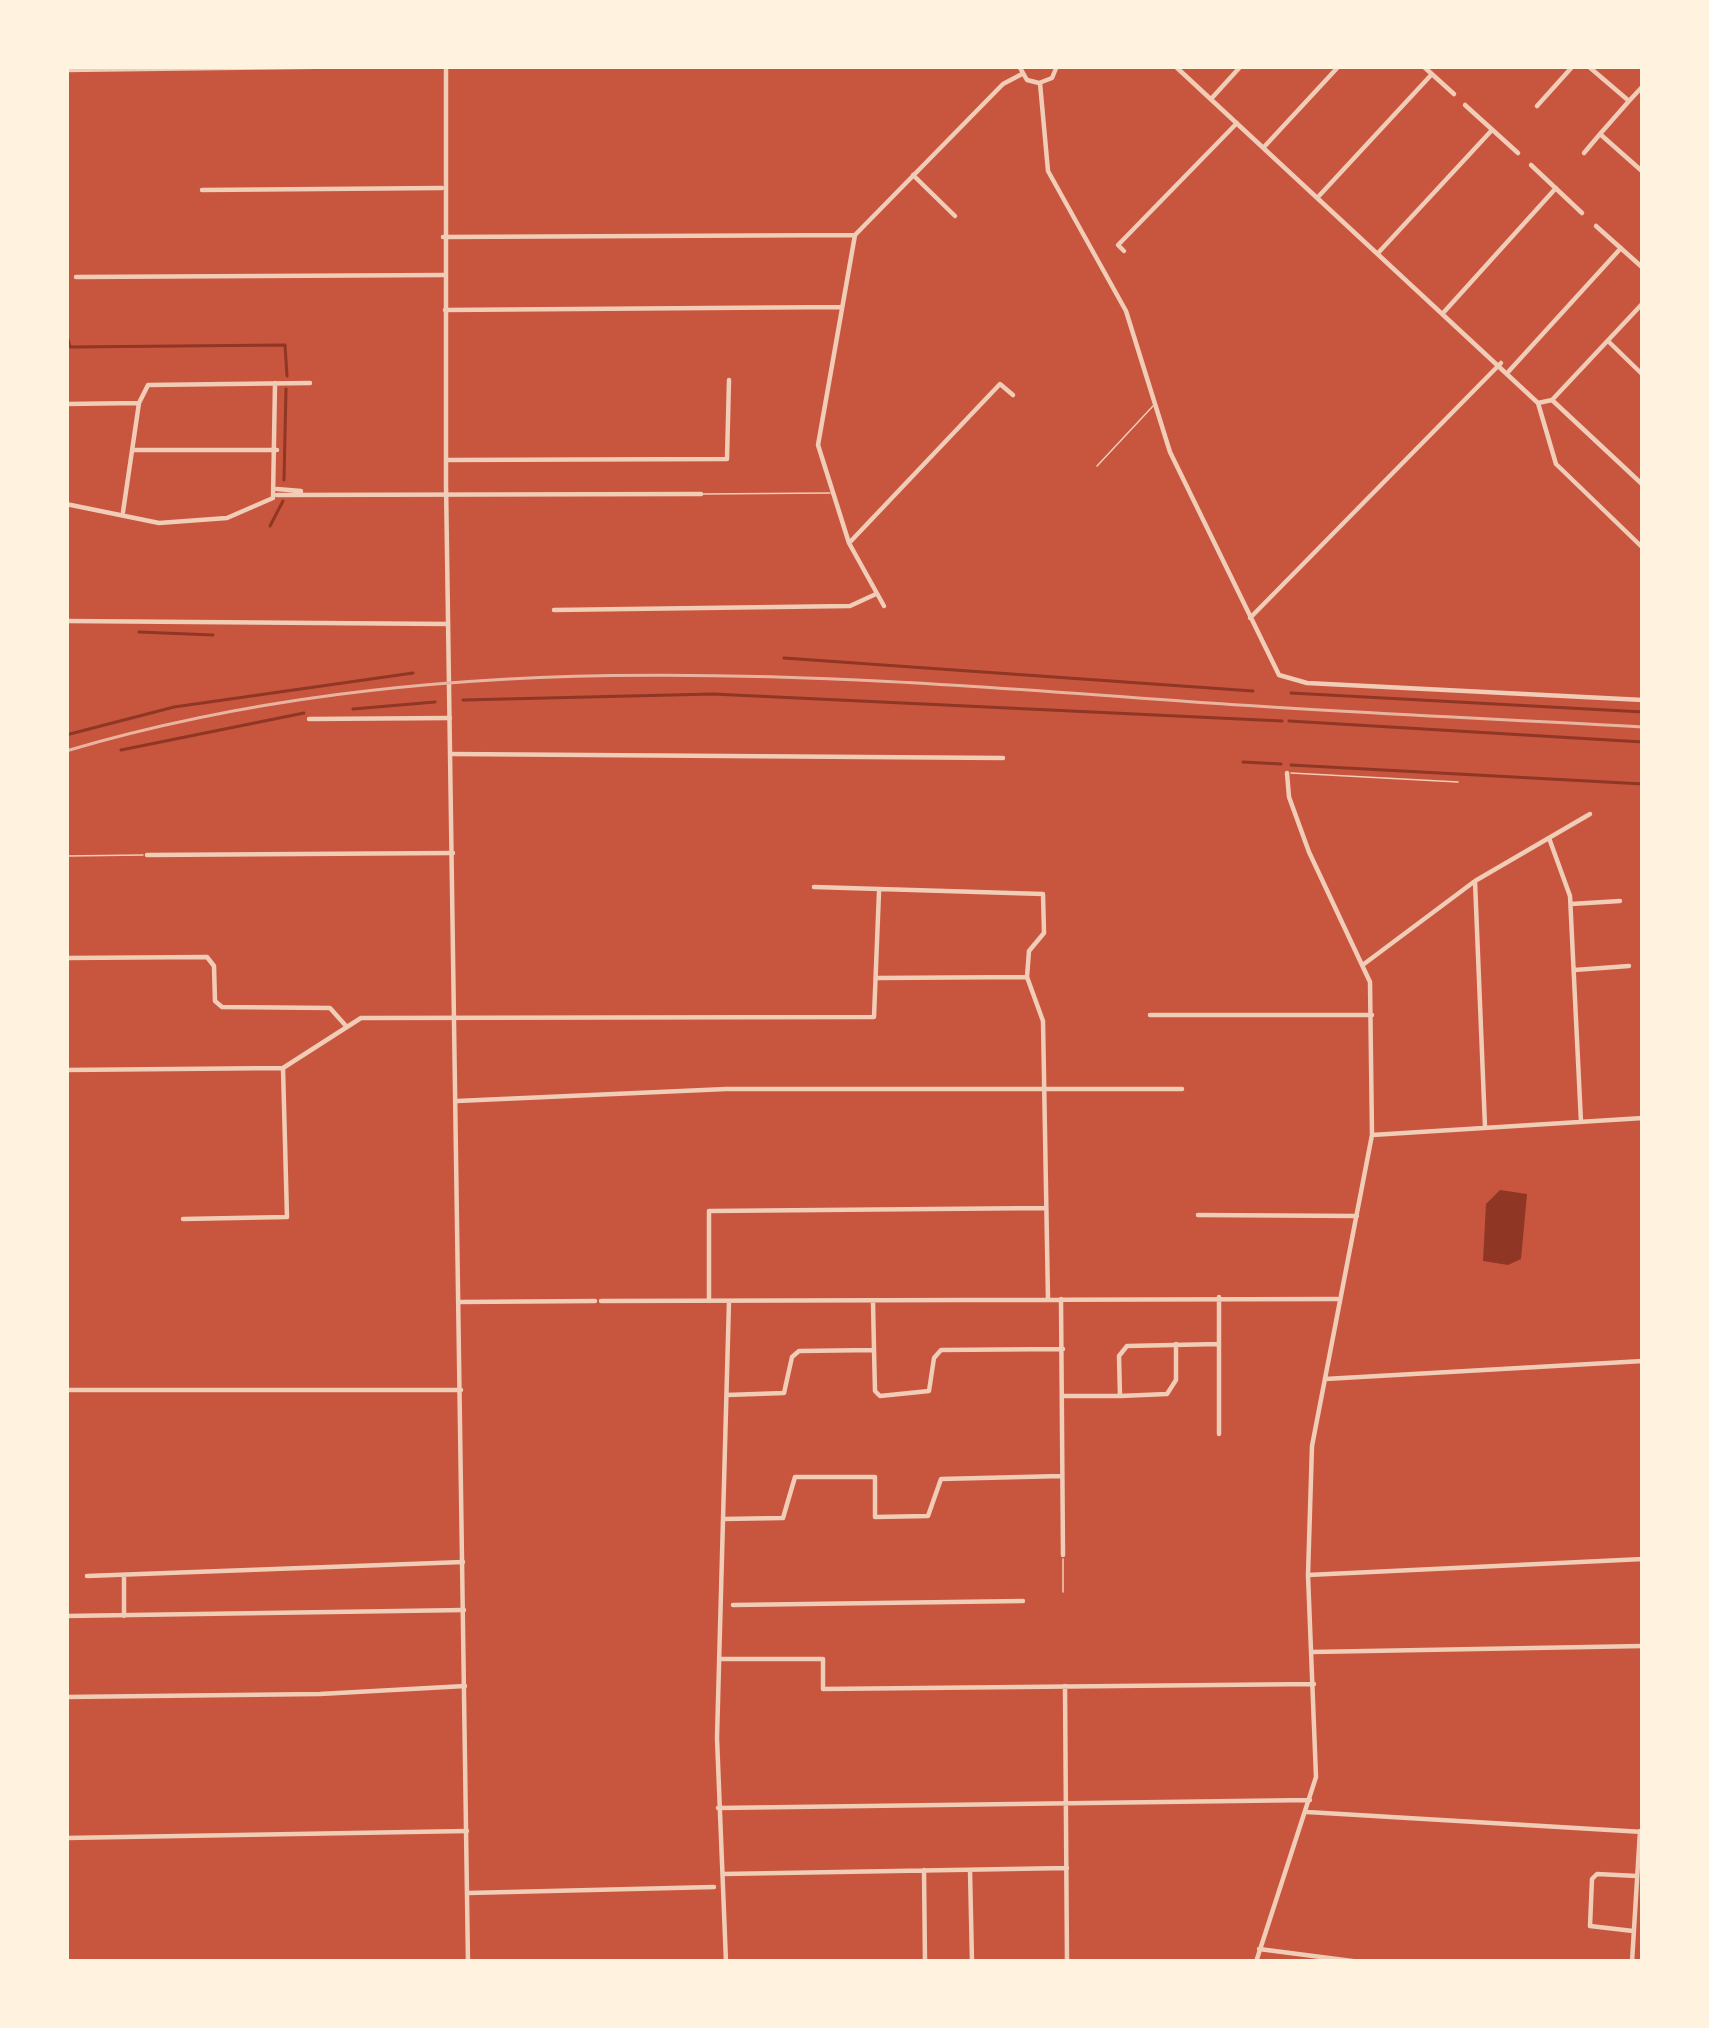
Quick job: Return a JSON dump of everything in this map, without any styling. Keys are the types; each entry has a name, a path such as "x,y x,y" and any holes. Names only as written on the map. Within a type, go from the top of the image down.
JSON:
{"street":[{"path":"66,70 376,66"},
{"path":"456,66 443,67 442,188 468,1962"},
{"path":"1040,83 1052,78 1057,66"},
{"path":"1211,99 1241,66"},
{"path":"1264,147 1339,66"},
{"path":"1423,66 1454,94"},
{"path":"1538,106 1573,66"},
{"path":"1588,66 1629,101"},
{"path":"1178,67 1509,371 1538,403 1556,464 1643,548"},
{"path":"884,606 849,543 818,445 855,235 1020,70 1040,83"},
{"path":"1318,196 1432,74"},
{"path":"1040,83 1044,160 1126,311 1153,406 1277,672 1288,679 1643,700"},
{"path":"1584,153 1643,86"},
{"path":"1465,105 1518,153"},
{"path":"1124,251 1118,245 1237,123"},
{"path":"1379,252 1492,130"},
{"path":"1600,134 1643,172"},
{"path":"1531,165 1582,212"},
{"path":"913,176 955,216"},
{"path":"202,190 442,188"},
{"path":"1444,312 1556,188"},
{"path":"1596,226 1643,268"},
{"path":"443,238 855,235"},
{"path":"1509,371 1621,248"},
{"path":"76,277 444,275"},
{"path":"1538,403 1552,400 1643,303"},
{"path":"445,310 842,307"},
{"path":"1608,341 1643,375"},
{"path":"1250,618 1501,363"},
{"path":"446,460 727,459 729,380"},
{"path":"274,383 277,492"},
{"path":"123,512 139,403 151,384 310,383"},
{"path":"849,543 1000,384 1013,395"},
{"path":"1552,400 1643,484"},
{"path":"66,404 139,403"},
{"path":"132,451 277,450"},
{"path":"66,504 159,523 213,520 277,492 701,494"},
{"path":"554,610 850,606 876,595"},
{"path":"66,621 448,625"},
{"path":"309,719 450,718"},
{"path":"451,754 1003,758"},
{"path":"1256,1962 1310,1800 1319,1751 1308,1575 1312,1446 1372,1135 1374,1015 1364,964 1320,877 1289,797 1287,773"},
{"path":"1364,964 1475,881 1590,814"},
{"path":"1549,838 1570,904 1581,1122"},
{"path":"147,855 453,853"},
{"path":"1475,881 1485,1128"},
{"path":"66,1070 283,1068 361,1018 874,1017 879,892 876,887 814,886"},
{"path":"879,892 1039,892 1044,897 1044,934 1029,952 1027,977 1043,1022 1048,1299"},
{"path":"1570,904 1620,901"},
{"path":"66,958 207,957 214,966 215,1001 222,1007 330,1008 346,1026"},
{"path":"1574,970 1629,966"},
{"path":"877,978 1027,977"},
{"path":"1150,1015 1374,1015"},
{"path":"183,1219 287,1217 283,1068"},
{"path":"457,1101 726,1089 1182,1089"},
{"path":"1372,1135 1643,1118"},
{"path":"710,1301 709,1211 1046,1208"},
{"path":"1198,1215 1357,1216"},
{"path":"1219,1434 1220,1298"},
{"path":"1061,1299 1063,1555"},
{"path":"459,1302 1337,1299"},
{"path":"726,1962 718,1808 728,1301"},
{"path":"873,1302 875,1391 880,1396 929,1391 934,1358 941,1350 1063,1349"},
{"path":"1063,1396 1167,1394 1176,1380 1176,1344"},
{"path":"1120,1396 1119,1356 1125,1347 1219,1344"},
{"path":"726,1395 781,1395 799,1351 874,1350"},
{"path":"1324,1378 1643,1361"},
{"path":"66,1390 461,1390"},
{"path":"723,1519 783,1518 795,1477 875,1477 875,1517 928,1516 941,1479 1062,1476"},
{"path":"1308,1575 1643,1559"},
{"path":"87,1576 464,1562"},
{"path":"124,1575 124,1616"},
{"path":"733,1605 1023,1601"},
{"path":"66,1616 464,1610"},
{"path":"1312,1652 1643,1646"},
{"path":"719,1659 823,1659 823,1689 1314,1684"},
{"path":"66,1696 320,1694 465,1686"},
{"path":"1065,1686 1067,1962"},
{"path":"718,1808 1310,1800"},
{"path":"1306,1812 1642,1832 1632,1962"},
{"path":"66,1838 467,1832"},
{"path":"723,1874 1067,1868"},
{"path":"924,1870 925,1962"},
{"path":"970,1870 972,1962"},
{"path":"1633,1931 1591,1927 1592,1880 1597,1874 1637,1876"},
{"path":"467,1893 714,1887"},
{"path":"1259,1949 1360,1962"}],"lane":[{"path":"1097,466 1153,406"},
{"path":"701,494 830,493"},
{"path":"1287,773 1458,782"},
{"path":"66,856 147,855"},
{"path":"1063,1555 1063,1592"}],"shaded area":[{"path":"1500,1190 1527,1194 1521,1259 1508,1265 1483,1261 1486,1204"}],"waterway":[{"path":"66,332 70,347 285,345 287,376"},
{"path":"284,480 286,389"},
{"path":"270,526 283,501"},
{"path":"139,632 213,635"},
{"path":"784,658 1253,691"},
{"path":"66,735 174,707 413,673"},
{"path":"1291,693 1643,712"},
{"path":"463,700 713,694 1282,721"},
{"path":"353,709 435,702"},
{"path":"121,750 304,713"},
{"path":"1289,721 1643,742"},
{"path":"1243,762 1281,764"},
{"path":"1291,765 1643,784"}],"railway":[{"path":"66,751 207,716 349,693 491,680 634,675 921,683 1643,727"}]}
